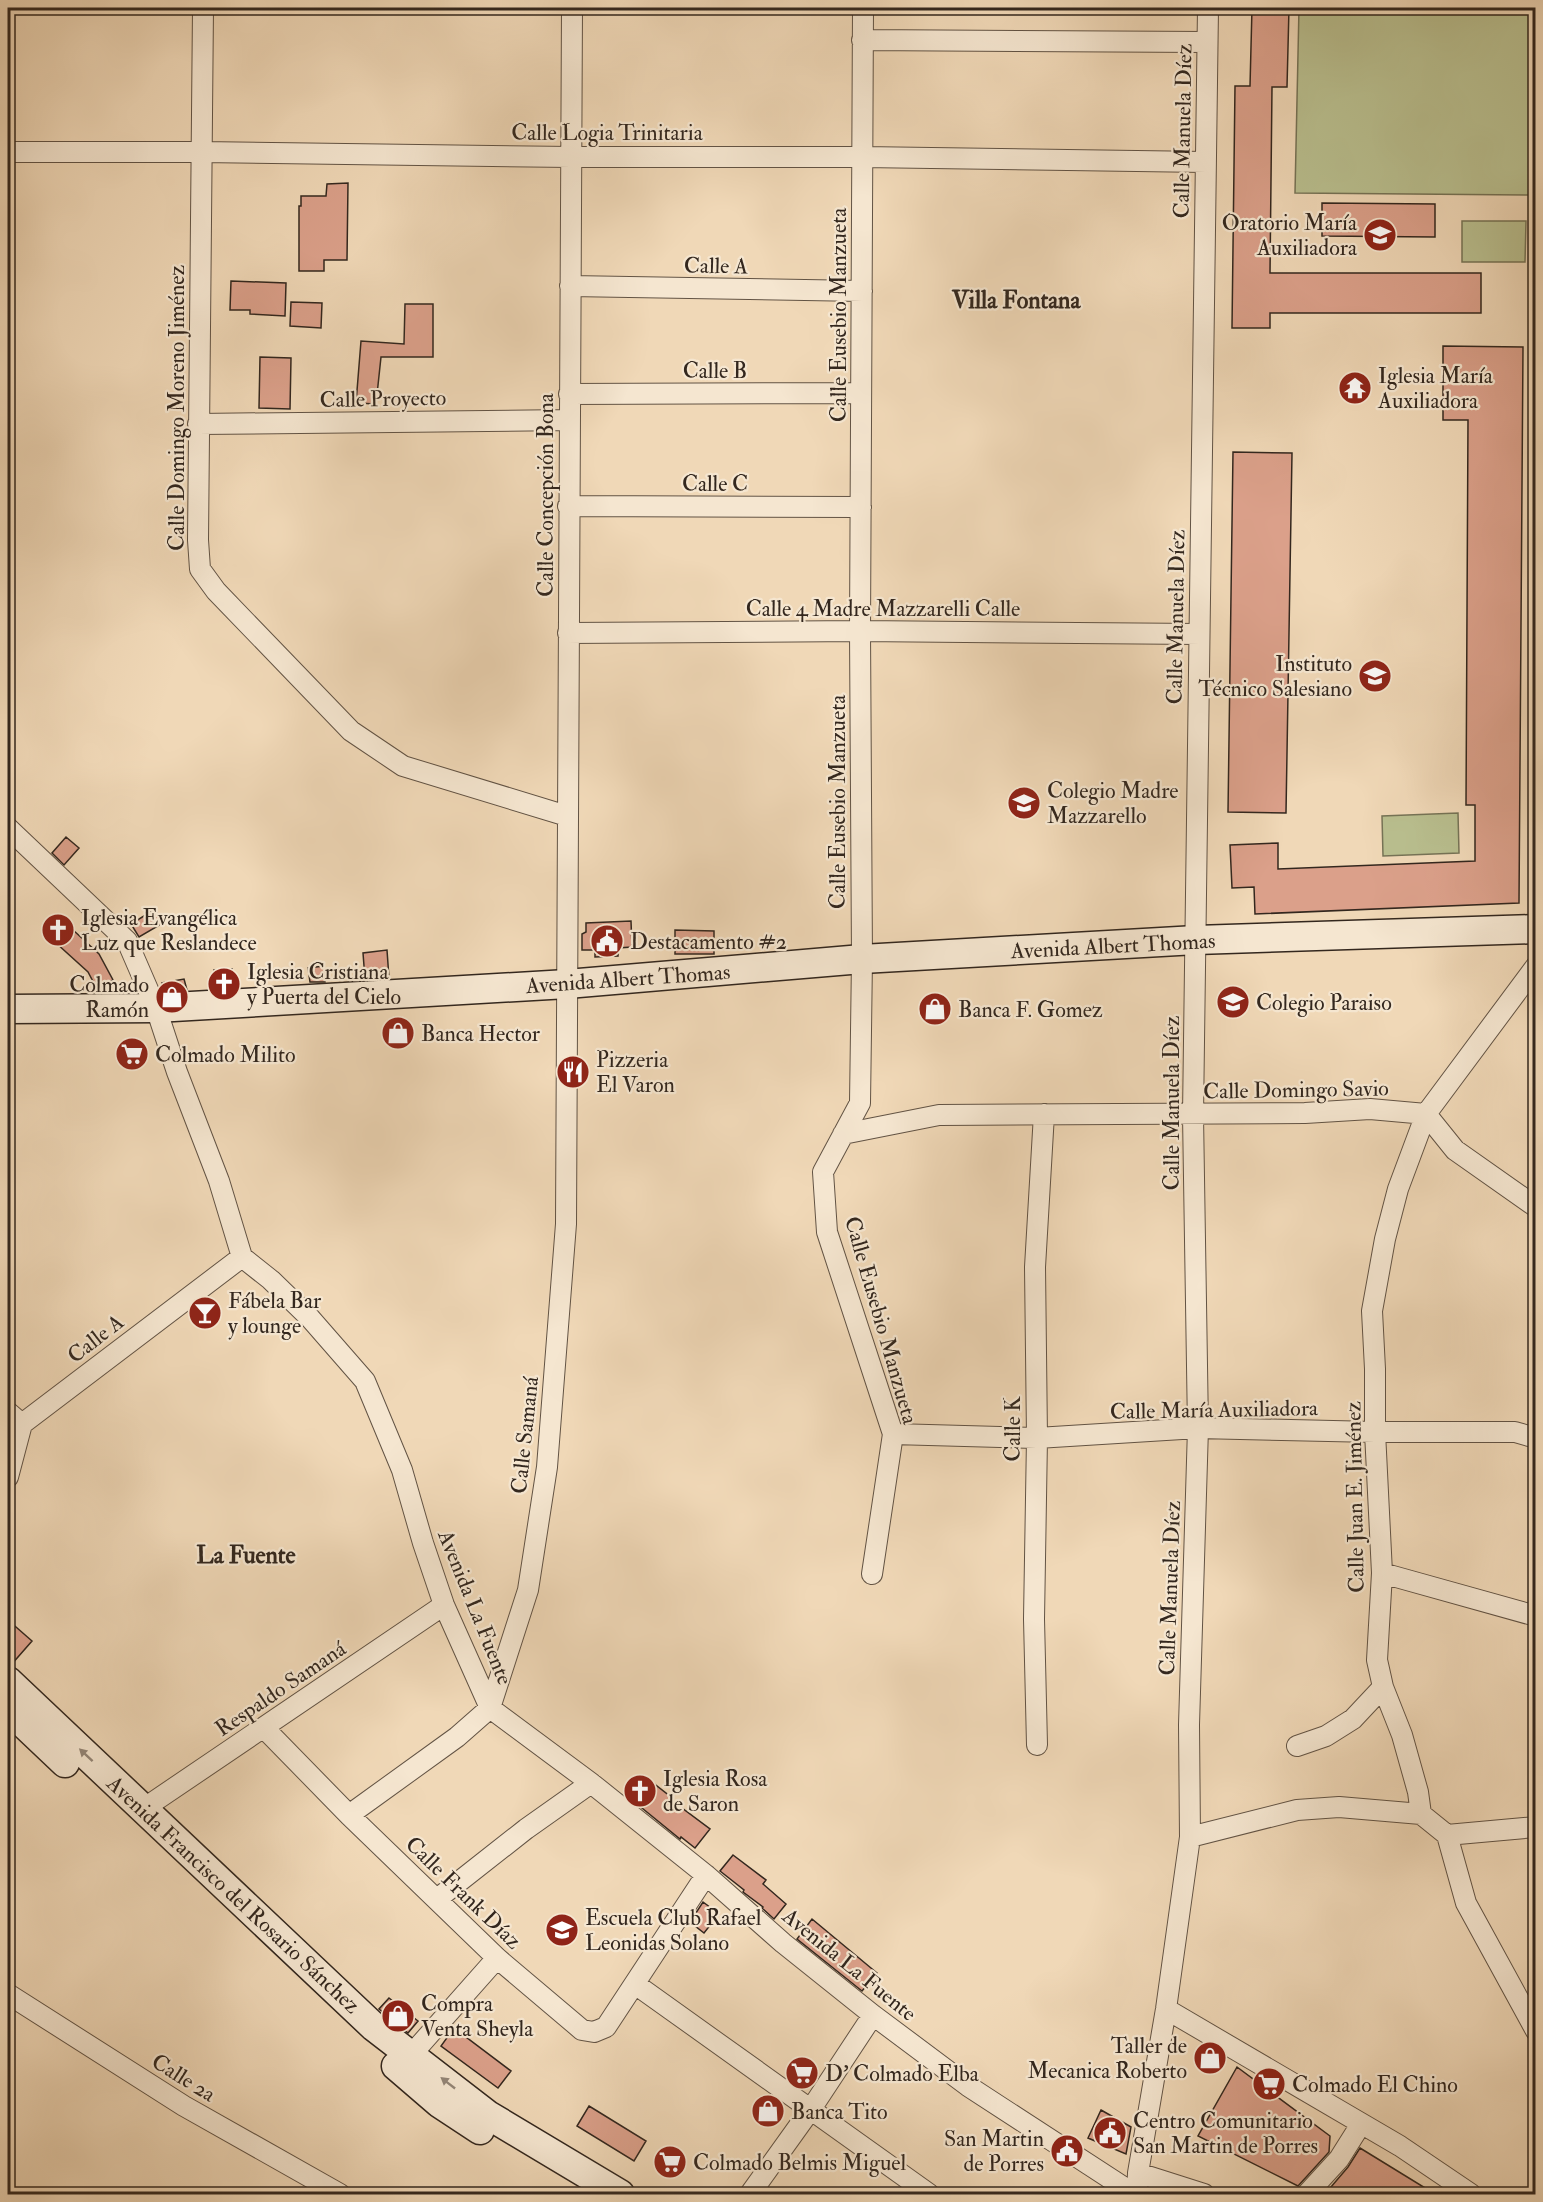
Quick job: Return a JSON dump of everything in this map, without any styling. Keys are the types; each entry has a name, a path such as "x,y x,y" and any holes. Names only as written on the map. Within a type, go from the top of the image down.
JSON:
{"main road":[{"name":"Avenida Albert Thomas","path":"8,1009 156,1008 567,984 862,959 1196,940 1536,929"},
{"name":"Avenida Francisco del Rosario Sánchez","path":"8,1681 374,2027 488,2115 620,2194"},
{"name":"Avenida Francisco del Rosario Sánchez","path":"8,1709 287,1971 439,2103 586,2194"}],"street":[{"name":"Calle Domingo Moreno Jiménez","path":"202,8 198,424 200,569 216,591 351,731 403,766 567,816"},
{"name":"Calle Concepción Bona","path":"567,984 572,8"},
{"name":"Calle Eusebio Manzueta","path":"863,8 860,1102 823,1172 827,1232 893,1434 872,1574"},
{"name":"Calle Manuela Díez","path":"1135,2194 1166,2009 1190,1837 1189,1725 1198,1428 1193,1115 1208,8"},
{"path":"862,40 1207,42"},
{"name":"Calle Logia Trinitaria","path":"8,152 862,157 1205,162"},
{"name":"Calle A","path":"570,286 862,291"},
{"name":"Calle B","path":"569,394 861,393"},
{"name":"Calle Proyecto","path":"198,424 569,420"},
{"name":"Calle C","path":"568,506 861,507"},
{"name":"Calle 4 Madre Mazzarelli Calle","path":"568,633 860,631 1199,634"},
{"path":"8,828 127,941 156,1008 177,1072 219,1181 242,1257"},
{"name":"Calle Juan E. Jiménez","path":"1420,1814 1418,1792 1402,1735 1383,1687 1377,1660 1382,1573 1372,1311 1385,1239 1398,1189 1426,1114 1536,966"},
{"name":"Calle Samaná","path":"490,1708 528,1590 547,1467 566,1224 567,984"},
{"name":"Calle Domingo Savio","path":"843,1134 939,1115 1193,1115 1370,1109 1426,1114"},
{"name":"Calle K","path":"1037,1745 1034,1619 1037,1438 1035,1267 1044,1114"},
{"path":"1426,1114 1455,1149 1536,1207"},
{"name":"Calle A","path":"8,1477 15,1418 242,1257"},
{"name":"Avenida La Fuente","path":"242,1257 271,1280 310,1318 365,1381 402,1470 444,1605 490,1708 706,1875 783,1943 873,2015 968,2086 1135,2194"},
{"name":"Calle María Auxiliadora","path":"893,1434 1037,1438 1198,1428 1515,1432 1536,1438"},
{"path":"1382,1573 1536,1616"},
{"name":"Respaldo Samaná","path":"143,1809 444,1605"},
{"path":"1296,1746 1326,1736 1353,1719 1383,1687"},
{"path":"349,1815 457,1737 490,1708"},
{"name":"Calle Frank Díaz","path":"264,1728 349,1815 497,1958 582,2030 594,2032 606,2027 706,1875"},
{"path":"437,1899 526,1829 591,1784"},
{"path":"1190,1837 1297,1810 1339,1807 1420,1814 1447,1835 1466,1903 1531,2012 1536,2031"},
{"path":"1447,1835 1536,1827"},
{"path":"411,2055 497,1958"},
{"path":"635,1984 930,2194"},
{"name":"Calle 2a","path":"8,1994 184,2106 340,2194"},
{"path":"1166,2009 1400,2146 1471,2194"},
{"path":"750,2194 811,2109 873,2015"},
{"path":"1307,2194 1339,2159 1361,2124"},
{"path":"1138,2173 1204,2194"}],"green space":[{"path":"1299,8 1534,8 1531,195 1295,193"},
{"path":"1462,221 1526,221 1525,262 1462,262"},
{"path":"1458,813 1459,853 1383,856 1382,816"}],"building":[{"path":"1252,8 1289,8 1287,87 1272,87 1270,273 1481,273 1481,313 1270,313 1270,328 1232,328 1235,86 1250,86"},
{"path":"348,183 347,260 324,260 324,271 299,271 301,196 326,196 327,184"},
{"path":"1322,203 1435,204 1435,237 1322,236"},
{"path":"231,281 286,283 285,316 250,314 250,310 230,310"},
{"path":"291,302 322,303 321,328 290,326"},
{"path":"405,304 433,304 433,357 381,357 376,404 356,403 361,341 404,344"},
{"path":"1443,346 1523,347 1519,903 1255,914 1254,887 1232,888 1230,845 1278,843 1278,869 1475,861 1475,805 1466,805 1468,420 1443,420"},
{"path":"260,357 291,358 290,409 259,408"},
{"path":"1233,452 1292,453 1286,813 1228,812"},
{"path":"66,837 79,848 64,865 52,853"},
{"path":"155,909 163,923 139,937 131,924"},
{"path":"59,917 99,954 113,980 97,989 88,972 45,933"},
{"name":"Destacamento #2","path":"631,921 632,947 618,948 618,956 595,957 595,950 582,950 582,934 586,932 586,923"},
{"path":"675,930 714,931 714,954 675,954"},
{"path":"387,950 389,978 365,979 363,953"},
{"path":"324,966 325,982 310,982 308,968"},
{"name":"Iglesia Cristiana y Puerta del Cielo","path":"232,969 233,987 215,988 214,970"},
{"path":"184,979 187,990 162,991 162,983"},
{"path":"8,1620 32,1641 11,1665 8,1665"},
{"path":"643,1775 710,1829 695,1848 681,1837 680,1839 626,1795"},
{"path":"733,1855 766,1880 763,1884 786,1904 774,1919 720,1871"},
{"path":"703,1902 719,1914 704,1933 690,1922"},
{"path":"812,1919 877,1973 862,1991 797,1939"},
{"name":"Compra Venta Sheyla","path":"389,1998 418,2021 408,2033 379,2009"},
{"path":"454,2028 511,2071 498,2088 441,2046"},
{"path":"1237,2067 1330,2136 1329,2152 1298,2186 1198,2136"},
{"path":"589,2106 646,2141 634,2161 577,2126"},
{"name":"Centro Comunitario San Martin de Porres","path":"1101,2110 1131,2127 1126,2154 1088,2138"},
{"path":"1360,2148 1435,2194 1325,2194 1348,2167"}],"place":[{"name":"Oratorio María Auxiliadora","path":"1380,235"},
{"name":"Iglesia María Auxiliadora","path":"1355,388"},
{"name":"Instituto Técnico Salesiano","path":"1375,676"},
{"name":"Colegio Madre Mazzarello","path":"1024,803"},
{"name":"Iglesia Evangélica Luz que Reslandece","path":"58,930"},
{"name":"Destacamento #2","path":"607,941"},
{"name":"Iglesia Cristiana y Puerta del Cielo","path":"224,984"},
{"name":"Colmado Ramón","path":"172,997"},
{"name":"Colegio Paraiso","path":"1233,1002"},
{"name":"Banca F. Gomez","path":"935,1009"},
{"name":"Banca Hector","path":"398,1033"},
{"name":"Colmado Milito","path":"132,1054"},
{"name":"Pizzeria El Varon","path":"573,1072"},
{"name":"Fábela Bar y lounge","path":"205,1313"},
{"name":"Iglesia Rosa de Saron","path":"640,1791"},
{"name":"Escuela Club Rafael Leonidas Solano","path":"562,1930"},
{"name":"Compra Venta Sheyla","path":"398,2016"},
{"name":"Taller de Mecanica Roberto","path":"1210,2058"},
{"name":"D' Colmado Elba","path":"802,2073"},
{"name":"Colmado El Chino","path":"1269,2084"},
{"name":"Banca Tito","path":"768,2111"},
{"name":"Centro Comunitario San Martin de Porres","path":"1110,2133"},
{"name":"San Martin de Porres","path":"1067,2151"},
{"name":"Colmado Belmis Miguel","path":"670,2162"}],"district":[{"name":"Villa Fontana","path":"1016,300"},
{"name":"La Fuente","path":"246,1555"}]}
